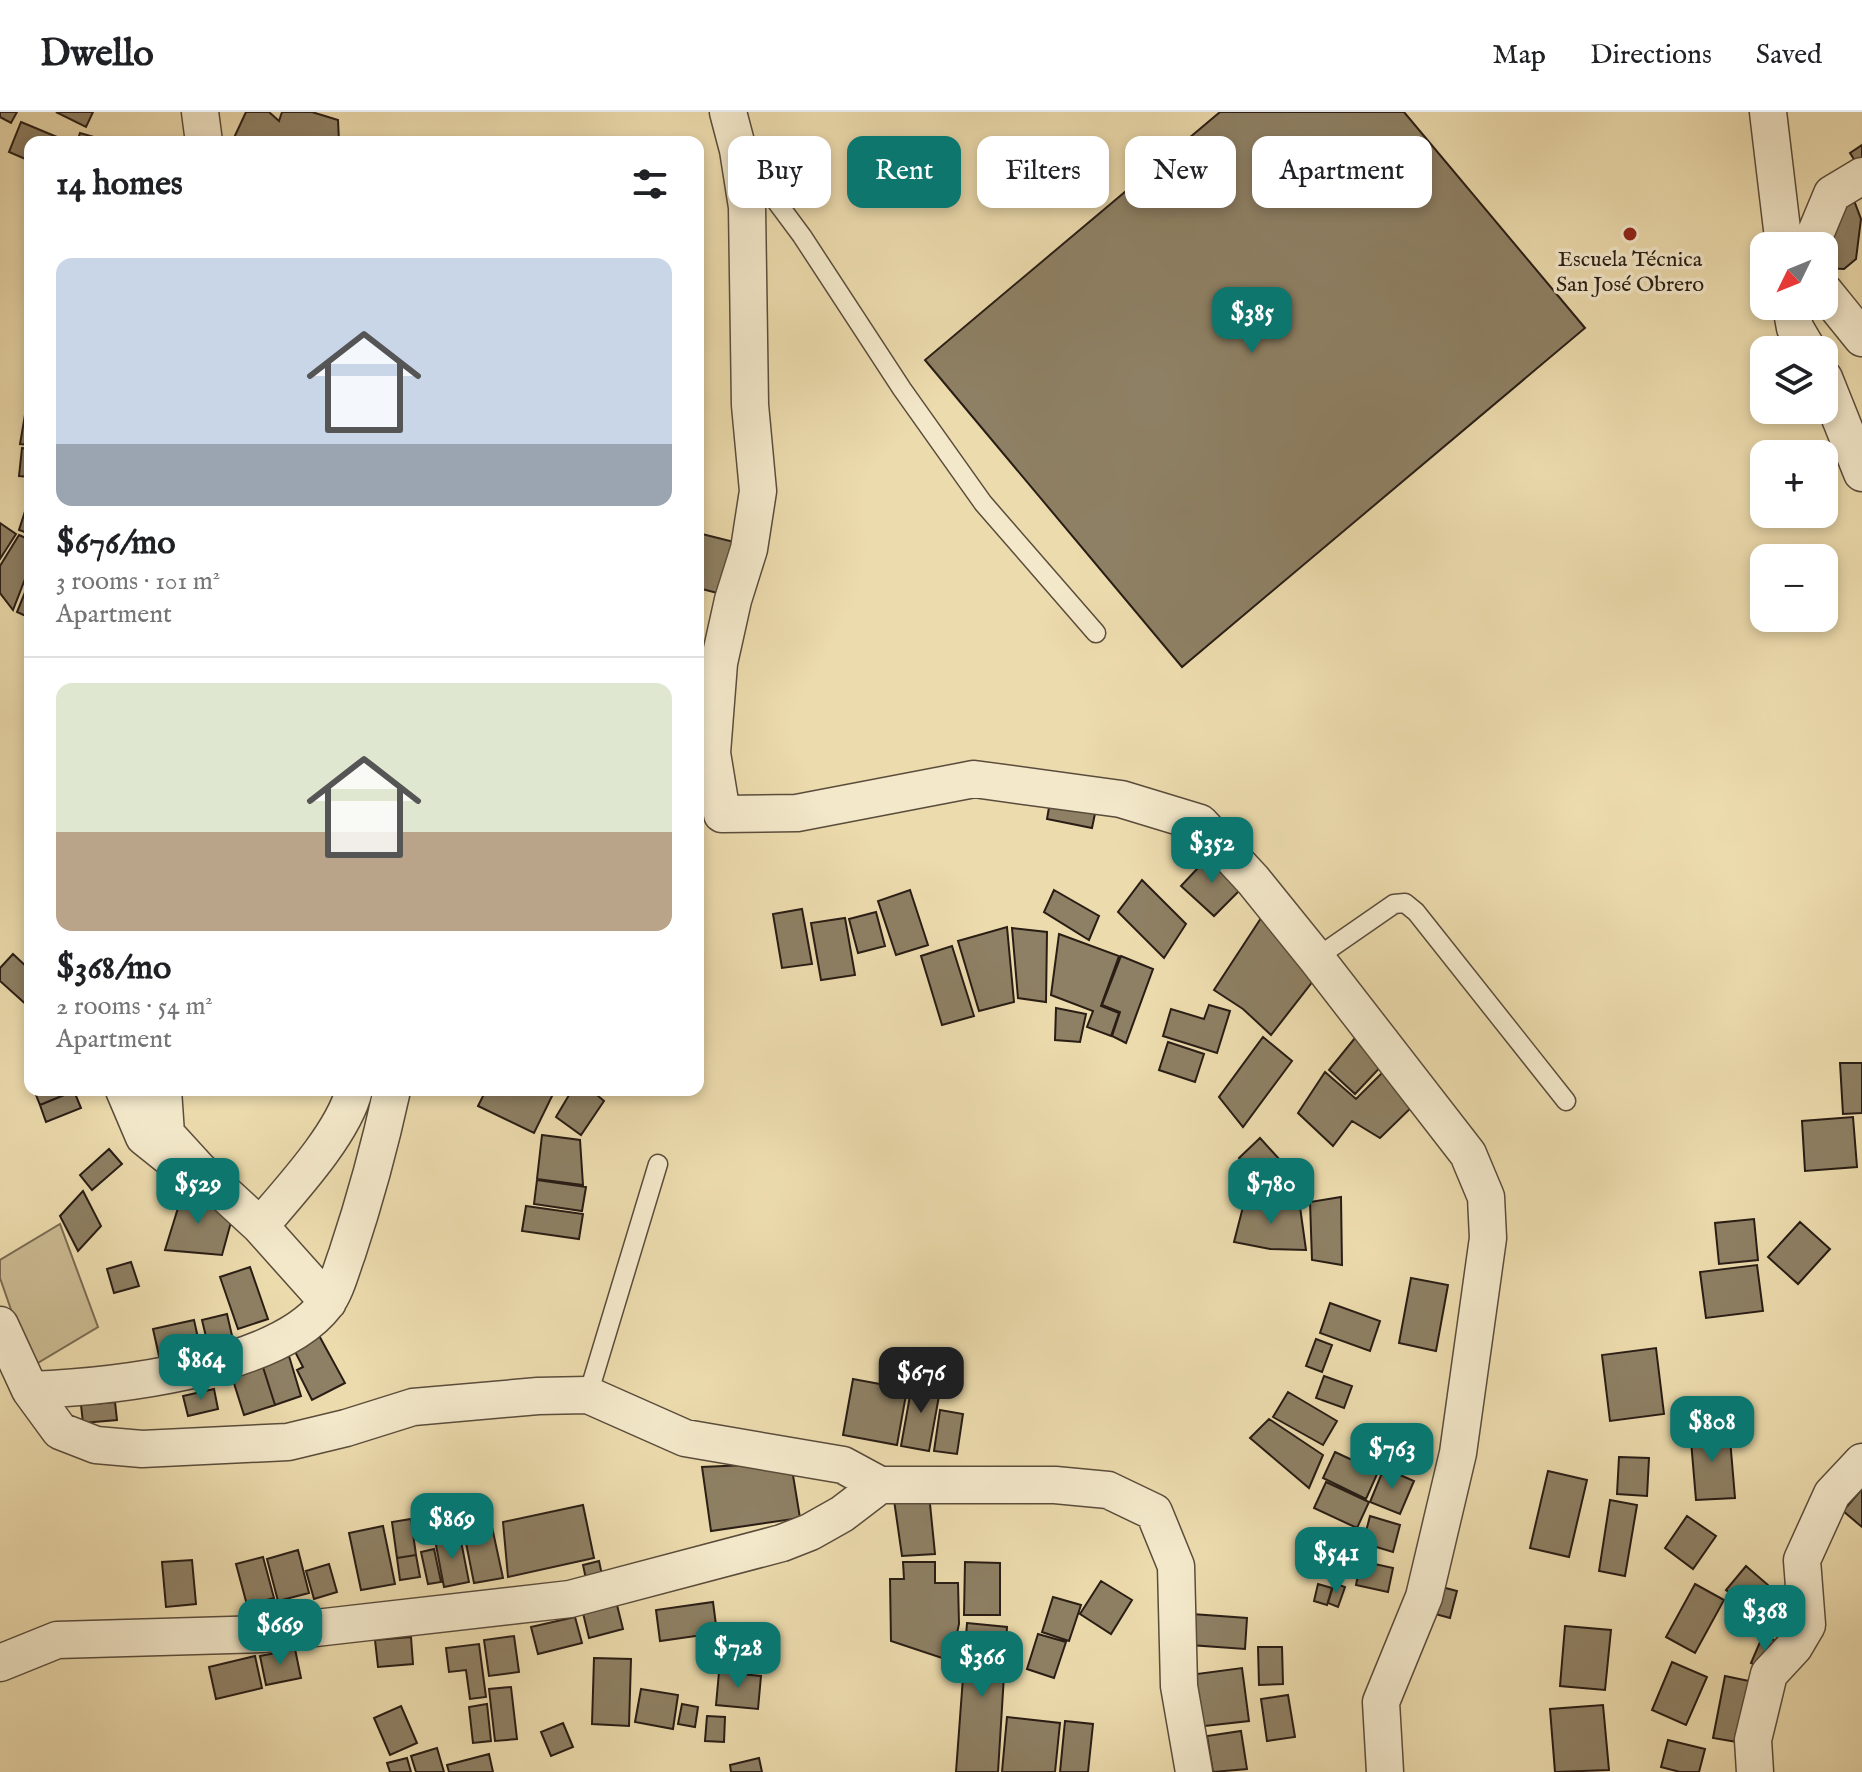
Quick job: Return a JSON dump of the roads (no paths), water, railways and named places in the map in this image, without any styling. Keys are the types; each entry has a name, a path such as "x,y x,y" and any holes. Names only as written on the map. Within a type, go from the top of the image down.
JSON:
{"street":[{"path":"200,112 203,136"},
{"path":"728,112 734,136"},
{"path":"1768,112 1782,232"},
{"path":"1816,232 1832,194 1862,176"},
{"path":"747,208 750,405 758,491 749,549 733,600 719,663 710,815 797,813 974,779 1121,799 1200,823 1253,880 1468,1154 1486,1197 1488,1238 1458,1453 1424,1597 1381,1702 1385,1772"},
{"path":"1838,308 1862,338"},
{"path":"1838,413 1862,473"},
{"path":"127,1096 144,1137 176,1163 198,1169"},
{"path":"163,1096 166,1134 198,1169 260,1226 328,1302"},
{"path":"260,1226 294,1186 342,1119 352,1096"},
{"path":"30,1390 133,1382 252,1353 307,1324 328,1302 359,1218 390,1096"},
{"path":"0,1325 30,1390 60,1431 96,1445 142,1449 288,1442 413,1407 538,1396 588,1395 685,1438 843,1465 880,1485 1055,1485 1108,1490 1154,1512 1176,1566 1179,1686 1194,1772"},
{"path":"1755,1772 1753,1740 1769,1674 1794,1647 1807,1625 1802,1560 1832,1494 1862,1462"},
{"path":"0,1663 57,1640 263,1634 570,1599 782,1543 842,1514 880,1485"}],"lane":[{"path":"781,208 902,389 983,503 1096,633"},
{"path":"1316,958 1394,904 1405,903 1416,912 1566,1101"},
{"path":"588,1395 658,1164"}],"place":[{"name":"Escuela Técnica San José Obrero","path":"1630,234"}]}
